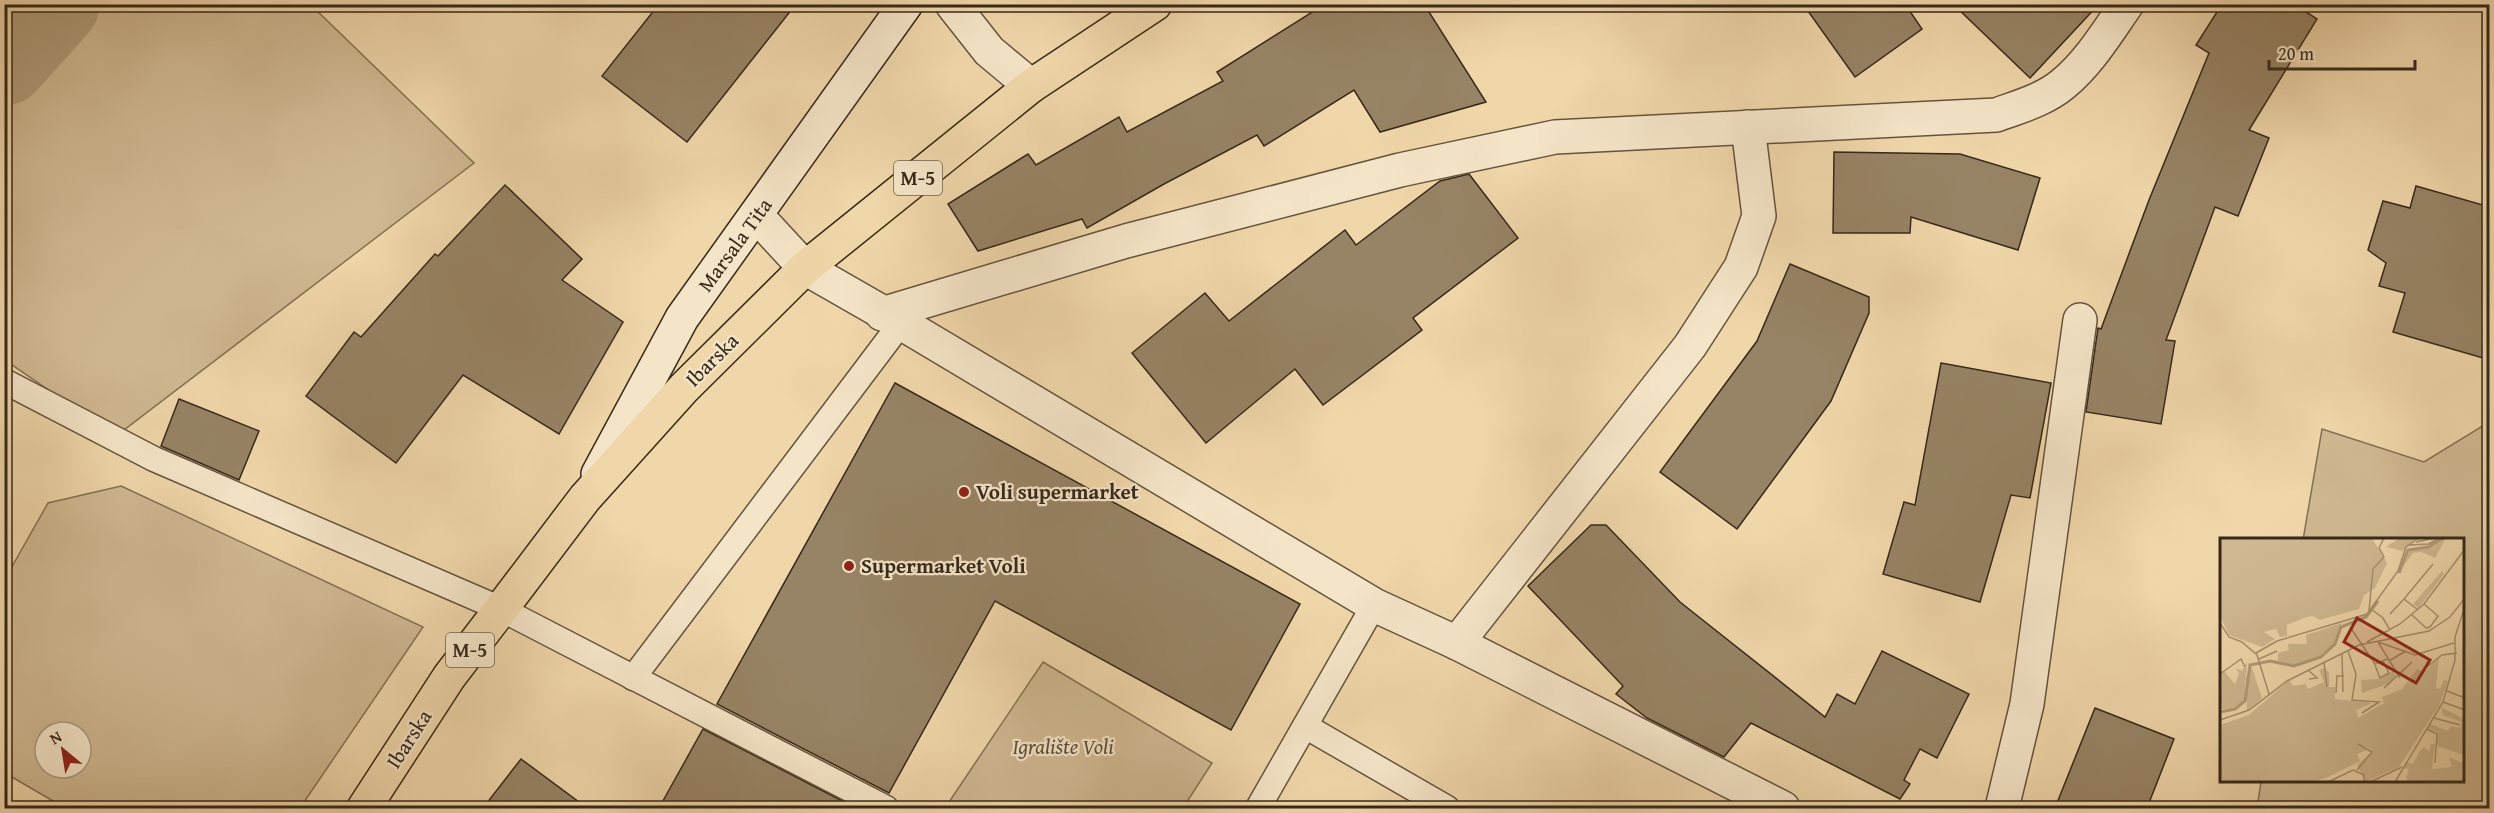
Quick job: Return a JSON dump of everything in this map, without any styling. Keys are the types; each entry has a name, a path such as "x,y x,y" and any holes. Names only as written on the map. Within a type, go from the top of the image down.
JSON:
{"main road":[{"name":"Ibarska","path":"364,808 449,677 585,498 684,388 805,268 1031,86 1155,4"}],"street":[{"name":"Marsala Tita","path":"585,498 682,318 906,4"},
{"path":"952,4 989,51 1031,86"},
{"path":"891,318 1126,241 1400,170 1555,137 1996,115 2032,102 2063,84 2092,54 2127,4"},
{"path":"1457,644 1690,346 1741,267 1759,216 1748,128"},
{"path":"756,215 805,268 1374,605 1457,644 1783,808"},
{"path":"2002,808 2026,704 2080,320"}],"lane":[{"path":"633,678 891,318"},
{"path":"4,381 154,459 501,609 886,808"},
{"path":"1258,808 1374,605"},
{"path":"1305,726 1447,808"}],"green space":[{"path":"88,5 311,5 474,163 116,436 5,360 5,98"},
{"path":"2489,422 2489,808 2257,808 2261,783 2464,783 2464,538 2303,538 2322,429 2424,462"},
{"path":"121,486 423,627 300,808 65,808 5,773 5,579 48,503"},
{"name":"Igralište Voli","path":"1043,662 1212,763 1183,808 945,808"}],"building":[{"path":"659,4 796,4 687,142 602,76"},
{"path":"1325,4 1424,4 1486,102 1380,132 1354,90 1264,146 1257,135 1087,228 1082,219 978,251 948,204 1028,154 1036,165 1119,117 1127,132 1223,81 1217,72"},
{"path":"1803,4 1905,4 1922,29 1855,77"},
{"path":"1953,4 2099,4 2030,78"},
{"path":"2222,4 2294,4 2317,19 2249,130 2269,138 2238,216 2215,207 2166,340 2175,341 2161,424 2086,412 2098,328 2101,329 2149,200 2209,53 2196,45"},
{"path":"1834,152 1960,154 2040,178 2018,250 1911,217 1910,233 1833,233"},
{"path":"1469,174 1518,238 1413,318 1422,330 1323,405 1295,369 1206,443 1132,353 1205,293 1229,321 1345,230 1356,245 1440,181"},
{"path":"505,185 582,259 562,280 623,322 559,434 463,375 396,463 306,396 354,332 361,337 435,254 438,256"},
{"path":"2416,186 2490,207 2490,360 2393,332 2405,293 2379,286 2386,263 2368,250 2383,201 2410,208"},
{"path":"1790,264 1869,297 1869,313 1831,401 1737,529 1660,472 1757,341"},
{"path":"1941,363 2051,383 2030,498 2011,495 1980,602 1883,574 1904,502 1915,505"},
{"name":"Voli supermarket","path":"895,383 1300,604 1231,730 995,601 889,793 717,704"},
{"path":"179,399 259,431 239,480 161,446"},
{"path":"1591,525 1606,525 1680,602 1825,717 1837,694 1855,704 1882,651 1969,694 1937,758 1920,749 1904,780 1910,784 1900,799 1751,723 1724,757 1647,718 1616,694 1623,686 1528,586"},
{"path":"2095,708 2174,739 2147,808 2055,808"},
{"path":"703,729 856,808 659,808"},
{"path":"521,759 587,808 483,808"}],"waterway":[{"path":"4,62 56,4"}],"place":[{"name":"Voli supermarket","path":"964,492"},
{"name":"Supermarket Voli","path":"849,566"}]}
